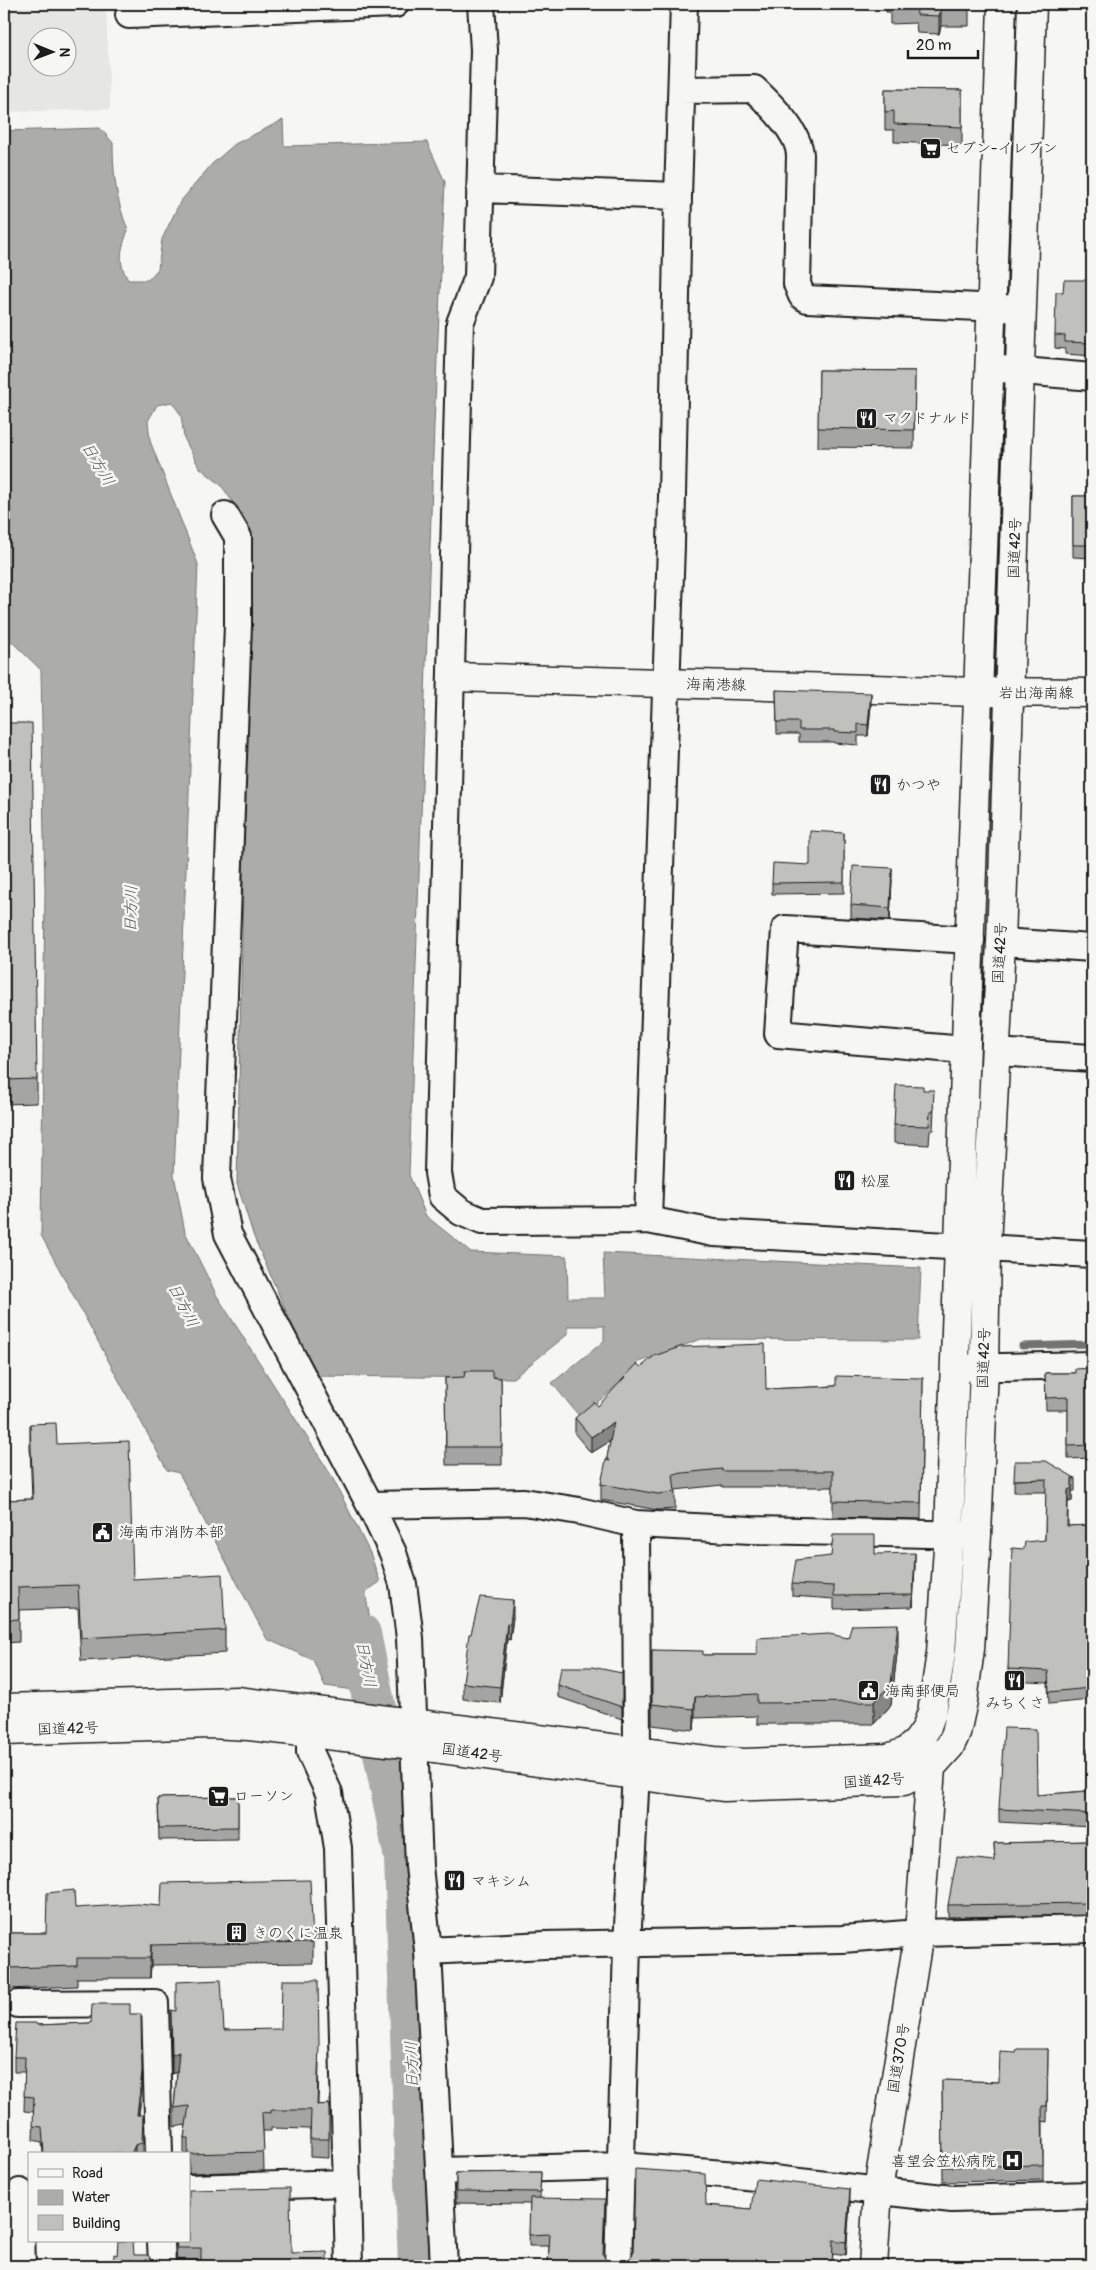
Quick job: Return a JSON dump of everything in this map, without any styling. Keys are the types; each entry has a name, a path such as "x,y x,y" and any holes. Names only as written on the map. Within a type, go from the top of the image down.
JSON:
{"main road":[{"name":"国道42号","path":"636,1764 745,1763 888,1758 905,1752 921,1738 930,1719 935,1698 941,1653 949,1532 965,1050 980,692 1002,4"},
{"name":"国道42号","path":"4,1708 237,1701 315,1722 636,1764 723,1787 904,1781 931,1767 950,1746 956,1732 963,1701 970,1649 984,1368 986,1247 1001,942 1032,4"},
{"name":"海南港線","path":"452,677 980,692"},
{"name":"岩出海南線","path":"980,692 1092,693"},
{"name":"国道370号","path":"873,2266 878,2190 919,1933 935,1698"},
{"name":"国道370号","path":"926,1850 932,1826 946,1793 958,1748 963,1701"},
{"name":"国道42号","path":"4,1731 315,1722"},
{"name":"国道370号","path":"862,1783 888,1785 912,1794 923,1812 926,1850"}],"street":[{"path":"128,15 395,4"},
{"path":"481,4 484,50 478,277 460,323 438,1173 442,1196 461,1212 482,1221 648,1220 714,1233 1092,1254"},
{"path":"648,1220 671,545 684,4"},
{"path":"682,90 754,89 773,106 797,144 800,155 796,273 798,290 802,296 807,299 1022,309"},
{"path":"480,188 678,196"},
{"path":"989,368 1092,377"},
{"path":"225,515 238,537 238,626 217,1178 228,1234 370,1505 394,1553 403,1584 410,1638 408,1734 418,1866 428,1951 444,2266"},
{"path":"965,1050 778,1034 785,929 971,940"},
{"path":"1001,942 1092,948"},
{"path":"995,1052 1092,1058"},
{"path":"955,1368 1092,1365"},
{"path":"370,1505 524,1502 579,1511 636,1524 751,1530 949,1532 976,1535"},
{"path":"618,2266 627,1945 636,1764 636,1524"},
{"path":"315,1722 310,1752 329,1793 338,1848 349,2266"},
{"path":"428,1951 545,1945 627,1945 842,1938 919,1933 1092,1929"},
{"path":"18,2004 155,2003 159,2152"},
{"path":"440,2170 621,2166 878,2190 952,2199 1092,2195"},
{"path":"190,2188 346,2182"},
{"path":"17,2193 22,2266"},
{"path":"161,2242 162,2266"}],"shaded area":[{"path":"4,4 106,4 110,109 4,112"}],"water":[{"path":"283,120 284,146 427,142 445,182 434,425 409,1175 426,1216 471,1252 567,1256 568,1298 605,1298 603,1253 921,1268 918,1340 701,1339 637,1363 636,1369 580,1417 552,1383 604,1341 604,1326 568,1326 568,1334 513,1378 314,1376 254,1237 237,1184 250,547 239,511 221,485 199,467 184,438 181,415 172,402 157,405 148,421 150,441 198,564 174,1175 185,1232 217,1296 331,1475 370,1553 380,1582 365,1592 384,1694 325,1686 313,1660 267,1639 179,1473 167,1470 41,1235 45,892 41,670 4,634 4,131 100,128 113,143 116,187 128,230 121,255 122,267 128,280 148,280 158,269 162,239 180,202 212,164 235,144"}],"building":[{"path":"890,4 969,4 969,8 941,8 939,16 917,15 916,5"},
{"path":"885,89 962,90 962,127 894,124 894,111 885,112"},
{"path":"1064,280 1092,280 1092,343 1065,342 1065,336 1055,335 1056,292 1063,292"},
{"name":"マクドナルド","path":"819,370 915,371 914,430 818,428"},
{"path":"1073,496 1092,496 1092,545 1073,545"},
{"path":"776,690 871,693 868,725 858,724 858,733 834,732 834,730 799,730 799,722 777,722"},
{"path":"4,723 32,723 37,1079 4,1080"},
{"path":"810,831 844,833 844,882 772,883 773,863 810,865"},
{"path":"853,866 892,868 890,908 851,905"},
{"path":"896,1085 923,1086 923,1090 934,1090 933,1112 930,1112 929,1126 894,1125"},
{"path":"765,1344 766,1389 836,1386 836,1376 923,1378 921,1503 833,1501 833,1471 722,1471 722,1469 673,1474 675,1492 658,1494 601,1484 606,1460 610,1461 607,1457 614,1422 591,1437 575,1418 594,1402 598,1406 637,1364 641,1367 654,1356 680,1347"},
{"path":"1092,1368 1092,1445 1068,1446 1068,1397 1046,1398 1045,1373 1075,1373 1075,1369"},
{"path":"465,1371 492,1371 492,1377 501,1378 502,1447 446,1447 445,1378 464,1377"},
{"path":"56,1423 57,1444 129,1441 133,1579 222,1574 225,1630 81,1638 78,1585 18,1587 19,1619 4,1620 4,1500 33,1499 30,1424"},
{"path":"1015,1461 1046,1461 1075,1478 1072,1478 1072,1488 1068,1490 1067,1526 1092,1525 1092,1814 999,1809 1004,1728 1036,1729 1037,1795 1087,1791 1088,1749 1091,1749 1090,1688 1049,1692 1048,1671 1008,1669 1012,1548 1024,1549 1025,1542 1045,1540 1046,1479 1014,1480"},
{"path":"833,1535 875,1535 875,1554 915,1553 913,1595 834,1596 834,1586 792,1584 796,1560 831,1556"},
{"path":"480,1597 513,1600 510,1624 507,1623 500,1687 463,1683 469,1634 471,1634"},
{"path":"898,1624 891,1684 874,1702 757,1703 757,1694 695,1697 694,1709 652,1704 652,1650 703,1651 703,1655 757,1655 757,1638 829,1634 848,1638 852,1625"},
{"path":"561,1667 592,1667 622,1673 622,1707 558,1685"},
{"path":"238,1797 238,1827 159,1828 158,1798"},
{"path":"1092,1841 1092,1903 948,1905 957,1857 995,1861 994,1843"},
{"path":"310,1880 313,1942 151,1945 150,1958 77,1958 77,1966 8,1968 7,1933 46,1933 47,1893 74,1890 75,1908 137,1904 161,1906 162,1883"},
{"path":"221,1980 224,2030 281,2029 282,1980 318,1980 319,2044 317,2105 329,2104 329,2139 310,2139 311,2110 271,2110 271,2113 262,2112 264,2152 190,2154 188,2152 188,2138 184,2138 189,2106 174,2108 179,2052 172,2055 171,2010 176,2011 176,1982"},
{"path":"92,2004 130,2004 130,2014 141,2014 142,2072 137,2115 143,2115 142,2143 135,2145 132,2152 44,2152 42,2127 33,2126 34,2097 24,2096 25,2057 14,2057 16,2023 36,2023 37,2025 91,2023"},
{"path":"1017,2049 1048,2049 1047,2106 1042,2106 1043,2165 943,2167 942,2080 999,2082 1000,2051 1016,2052"},
{"path":"635,2169 705,2174 706,2205 751,2209 755,2179 850,2189 846,2242 833,2240 832,2266 635,2266 635,2264 628,2263 633,2253"},
{"path":"541,2172 540,2192 456,2191 456,2173"},
{"path":"290,2188 291,2253 327,2252 327,2266 201,2266 201,2248 177,2248 176,2242 190,2242 190,2190"},
{"path":"4,2190 7,2252 10,2266 4,2266"},
{"path":"530,2198 605,2199 603,2254 608,2265 548,2264 550,2234 529,2235"},
{"path":"118,2242 133,2242 134,2255 148,2255 154,2266 113,2266 114,2254 117,2255"}],"waterway":[{"path":"1022,1346 1092,1344"},
{"name":"日方川","path":"360,1634 405,1858 419,2266"}],"place":[{"name":"セブン-イレブン","path":"930,148"},
{"name":"マクドナルド","path":"867,418"},
{"name":"かつや","path":"880,785"},
{"name":"松屋","path":"845,1181"},
{"name":"海南市消防本部","path":"103,1532"},
{"name":"みちくさ","path":"1015,1680"},
{"name":"海南郵便局","path":"869,1691"},
{"name":"ローソン","path":"218,1796"},
{"name":"マキシム","path":"455,1881"},
{"name":"きのくに温泉","path":"237,1933"},
{"name":"喜望会笠松病院","path":"1012,2161"}]}
